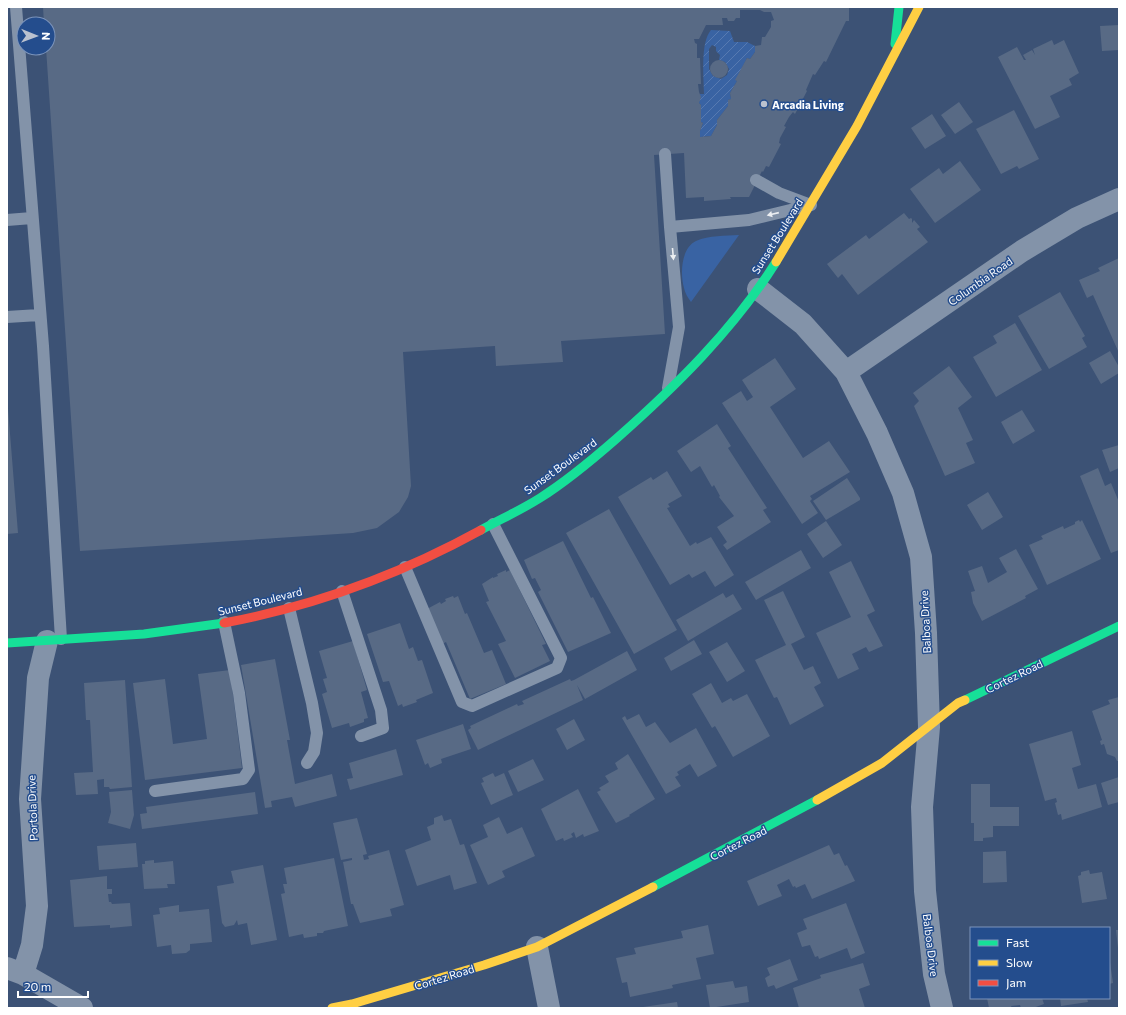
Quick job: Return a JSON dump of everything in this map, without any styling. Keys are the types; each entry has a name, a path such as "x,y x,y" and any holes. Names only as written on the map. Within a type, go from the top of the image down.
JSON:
{"main road":[{"path":"893,58 899,7"},
{"name":"Sunset Boulevard","path":"7,643 149,632 224,622 289,608 342,591 405,567 493,524 550,491 603,450 667,393 719,336 758,289 844,148 919,7"},
{"name":"Cortez Road","path":"332,1008 352,1004 477,967 536,947 787,817 882,763 958,703 1119,626"}],"street":[{"name":"Columbia Road","path":"846,372 1022,251 1077,218 1119,199"},
{"name":"Balboa Drive","path":"758,289 803,324 846,372 877,433 903,493 921,557 926,632 929,727 922,807 925,891 934,974 942,1008"},
{"name":"Portola Drive","path":"15,971 32,945 36,906 30,799 38,678 54,640"},
{"path":"536,947 549,1008"},
{"path":"15,971 82,1008"}],"lane":[{"path":"16,7 39,315 54,640"},
{"path":"665,154 679,327 667,393"},
{"path":"756,180 779,193 810,205"},
{"path":"670,227 749,220 810,205"},
{"path":"7,220 32,218"},
{"path":"7,317 39,315"},
{"path":"405,567 462,702 472,706 557,668 561,658 493,524"},
{"path":"342,591 381,710 383,728 361,736"},
{"path":"289,608 312,703 317,734 314,752 307,763"},
{"path":"155,791 243,779 249,770 239,693 224,622"}],"shaded area":[{"path":"711,30 730,31 734,42 747,42 755,46 755,52 750,59 747,58 730,93 731,99 728,100 728,106 717,120 717,125 711,136 700,137 700,131 703,123 701,122 701,105 699,103 700,94 704,94 703,60 705,43","holes":["712,45 716,47 716,51 720,55 719,60 725,62 729,69 727,75 721,79 713,76 709,69 709,49"]},
{"path":"739,235 691,302 685,292 682,276 683,262 687,249 691,244 701,239 718,236"}],"building":[{"path":"43,7 849,7 849,21 846,21 826,62 824,61 815,75 813,74 806,90 807,91 795,114 793,112 784,126 786,127 779,143 781,144 769,167 766,166 763,172 762,171 749,197 730,197 731,199 704,201 704,197 686,198 684,153 654,155 665,334 561,341 563,362 496,366 495,346 403,352 411,486 408,497 399,512 377,528 353,533 80,551 47,56 56,56 56,16 44,16","holes":["740,10 760,10 764,12 771,12 774,20 771,21 771,27 765,37 762,37 761,45 755,46 755,52 750,59 747,58 735,80 737,81 730,93 731,99 728,100 728,106 717,120 717,125 711,136 700,137 700,131 703,123 701,122 701,105 699,103 701,97 698,84 701,84 700,58 697,58 697,44 695,43 694,39 699,39 706,25 723,25 722,18 727,18 728,21 734,21 736,18 740,18"]},
{"path":"1119,25 1119,50 1102,51 1100,26"},
{"path":"1052,40 1054,45 1064,40 1079,73 1069,79 1072,85 1050,96 1060,117 1035,129 998,57 1017,47 1024,60 1026,60 1023,55 1032,50 1035,55 1033,49"},
{"path":"719,60 725,63 728,69 725,75 719,78 713,75 710,69 713,63"},
{"path":"959,102 973,122 955,134 941,115"},
{"path":"1014,110 1039,159 1019,169 1017,166 1001,174 976,129"},
{"path":"932,114 946,136 925,149 911,128"},
{"path":"960,161 981,190 935,223 910,189 939,168 943,174"},
{"path":"904,213 909,219 912,219 912,223 914,220 920,227 917,229 928,242 858,295 842,274 838,278 827,264 866,235 869,239"},
{"path":"1119,258 1119,353 1093,295 1087,298 1079,280 1100,271 1098,268"},
{"path":"1060,292 1085,336 1082,338 1087,347 1049,369 1018,316"},
{"path":"1015,323 1042,370 996,397 973,357 997,343 993,336"},
{"path":"1110,351 1119,367 1119,373 1101,384 1089,363"},
{"path":"775,358 796,389 770,407 803,458 829,441 850,472 810,496 812,499 810,501 818,513 802,524 722,403 741,391 747,401 753,397 742,380"},
{"path":"949,366 972,397 958,408 973,440 966,443 975,463 945,476 914,406 919,401 913,393"},
{"path":"7,396 18,533 7,534"},
{"path":"1022,410 1035,431 1013,444 1001,422"},
{"path":"717,424 731,446 728,448 767,508 763,510 771,522 727,550 723,545 727,542 717,527 734,516 719,497 720,496 714,485 712,487 700,466 691,472 677,451"},
{"path":"1119,445 1119,468 1110,472 1102,450"},
{"path":"1098,468 1105,486 1111,483 1119,502 1119,550 1111,553 1080,476"},
{"path":"667,471 682,496 668,504 670,507 667,508 690,546 696,542 697,544 711,537 734,575 715,587 705,571 692,578 689,574 670,585 618,497 651,477 653,480"},
{"path":"847,478 860,500 826,520 813,501"},
{"path":"988,492 1003,517 982,530 967,505"},
{"path":"609,509 677,630 634,654 566,533"},
{"path":"1079,520 1080,522 1082,520 1101,559 1047,585 1029,545 1043,539 1041,536 1063,526 1064,529 1075,524 1075,522"},
{"path":"826,521 842,545 823,558 807,534"},
{"path":"563,541 591,598 593,597 611,633 568,652 538,592 541,590 535,578 532,579 524,560"},
{"path":"1016,549 1038,589 1025,596 1026,598 982,621 973,603 971,592 975,591 968,571 982,566 988,583 1007,572 999,558"},
{"path":"801,550 811,568 756,600 745,582"},
{"path":"851,561 875,611 867,615 883,646 869,652 866,647 852,654 859,669 838,679 816,633 851,617 829,572"},
{"path":"506,570 506,572 510,570 546,644 542,645 550,661 515,678 498,644 506,641 486,602 489,601 482,584"},
{"path":"783,591 805,637 791,644 804,670 813,666 821,683 814,687 824,706 790,725 777,697 774,698 755,660 786,645 764,600"},
{"path":"723,593 726,598 733,594 742,609 688,641 676,620"},
{"path":"453,596 454,598 458,596 484,653 492,650 506,684 470,699 446,642 442,644 427,609 440,602 441,604 446,601 445,599"},
{"path":"400,623 409,649 413,647 418,661 422,660 433,693 416,700 417,702 403,707 402,704 398,706 389,681 383,682 367,634"},
{"path":"694,640 702,654 671,671 664,658"},
{"path":"353,641 367,690 361,692 368,718 364,719 364,722 350,727 349,723 332,728 322,694 327,692 323,679 327,678 319,651"},
{"path":"727,642 745,671 727,682 709,652"},
{"path":"627,651 637,670 585,699 577,685 583,700 478,750 468,730 471,728 470,726 517,704 518,706 524,704 522,701 570,679 571,681 574,680"},
{"path":"275,659 290,740 287,740 295,784 332,774 337,796 295,807 292,797 271,801 272,807 265,808 241,665"},
{"path":"230,670 242,768 145,780 133,683 165,679 173,744 207,739 198,674"},
{"path":"125,680 132,787 110,789 109,787 104,787 104,779 97,780 98,794 76,795 74,773 93,772 90,720 86,720 84,683"},
{"path":"711,683 722,703 731,698 733,701 747,694 770,736 733,757 715,726 712,728 692,694"},
{"path":"1119,697 1119,761 1117,761 1115,757 1107,754 1104,744 1101,745 1100,741 1102,740 1092,711 1110,704 1108,700"},
{"path":"639,714 646,727 655,722 670,743 696,728 717,766 698,777 690,764 677,772 679,775 675,777 681,786 666,794 622,718 625,716 627,720"},
{"path":"574,719 585,740 567,750 556,729"},
{"path":"463,724 471,749 441,759 442,763 430,768 428,763 425,765 416,740"},
{"path":"1072,731 1081,765 1072,768 1078,789 1096,784 1102,807 1062,820 1061,814 1058,815 1055,803 1057,802 1056,798 1045,801 1029,744"},
{"path":"396,749 403,775 350,790 347,779 353,778 349,763"},
{"path":"628,754 655,799 629,815 630,816 616,823 597,792 601,790 599,788 609,782 605,776 618,769 615,763"},
{"path":"533,759 544,780 518,792 508,771"},
{"path":"493,773 495,777 504,773 513,795 491,805 481,783 484,782 482,778"},
{"path":"1119,777 1119,802 1108,805 1101,783"},
{"path":"971,784 990,784 990,807 1019,807 1019,826 993,826 993,837 983,838 983,841 974,841 974,823 971,823"},
{"path":"578,789 599,831 584,837 583,834 576,838 574,832 571,834 573,837 564,841 563,838 556,841 541,809"},
{"path":"132,790 134,815 130,829 108,823 111,812 109,792"},
{"path":"255,792 258,814 142,829 140,814 147,813 146,807"},
{"path":"442,815 444,821 451,819 460,845 464,844 477,883 454,890 450,875 417,886 405,850 431,840 427,827 434,824 434,818"},
{"path":"499,817 507,834 522,827 535,856 502,871 505,877 488,885 470,845 488,837 483,825"},
{"path":"357,818 367,854 363,855 364,860 369,859 368,856 389,850 404,905 390,909 392,916 360,923 353,904 351,904 343,862 352,860 352,858 341,860 333,823"},
{"path":"136,843 138,867 99,870 97,846"},
{"path":"829,845 834,855 839,853 845,866 847,865 855,881 812,899 805,884 796,888 795,886 793,887 789,879 777,885 782,896 758,906 747,881"},
{"path":"1006,851 1007,882 983,883 983,852"},
{"path":"334,858 348,926 324,931 323,933 317,933 317,936 304,938 303,934 289,937 281,894 285,893 283,884 287,884 284,868"},
{"path":"154,860 154,863 173,861 175,884 167,884 168,888 144,889 142,864 145,864 145,861"},
{"path":"263,865 277,940 251,945 247,923 238,925 237,920 234,925 225,927 222,923 217,886 234,883 231,871"},
{"path":"1089,870 1090,874 1102,872 1107,899 1082,903 1078,876 1081,875 1081,872"},
{"path":"107,876 107,889 112,889 112,894 108,894 109,902 112,904 130,903 132,926 110,928 110,925 74,927 70,880"},
{"path":"846,903 865,953 851,959 847,948 819,959 818,956 815,957 810,945 802,947 797,933 807,929 803,919"},
{"path":"179,905 179,912 209,909 212,942 190,944 190,950 186,953 172,954 171,945 157,947 153,915 160,914 159,908"},
{"path":"708,925 714,954 696,958 701,979 672,985 673,988 630,997 627,982 622,983 616,958 636,954 634,948 683,938 681,931"},
{"path":"1116,930 1119,930 1119,948 1118,948"},
{"path":"790,959 798,980 776,989 774,985 768,987 765,978 770,975 767,968"},
{"path":"1110,962 1113,983 1110,984"},
{"path":"863,963 870,985 859,989 865,1008 799,1008 793,988 821,978 820,975"},
{"path":"733,981 735,988 747,986 749,1002 710,1008 706,985"},
{"path":"987,999 1042,999 1044,1004 1033,1008 1021,1008 1020,1005 1011,1006 1012,1008 989,1008"},
{"path":"1060,999 1087,999 1088,1002 1061,1006"},
{"path":"677,1002 678,1008 643,1008 643,1007"}],"traffic: fast":[{"path":"895,44 899,7"},
{"path":"481,530 533,502 560,485 598,455 638,419 681,378 722,334 742,311 776,262"},
{"path":"7,643 144,634 224,623"},
{"path":"965,700 1119,626"},
{"path":"653,887 817,800"}],"traffic: slow":[{"path":"776,262 857,126 919,7"},
{"path":"817,800 882,763 958,703 965,700"},
{"path":"332,1008 352,1004 484,965 537,947 653,887"}],"traffic: jam":[{"path":"224,623 258,616 324,598 356,587 420,561 481,530"}],"place":[{"name":"Arcadia Living","path":"764,104"}]}
